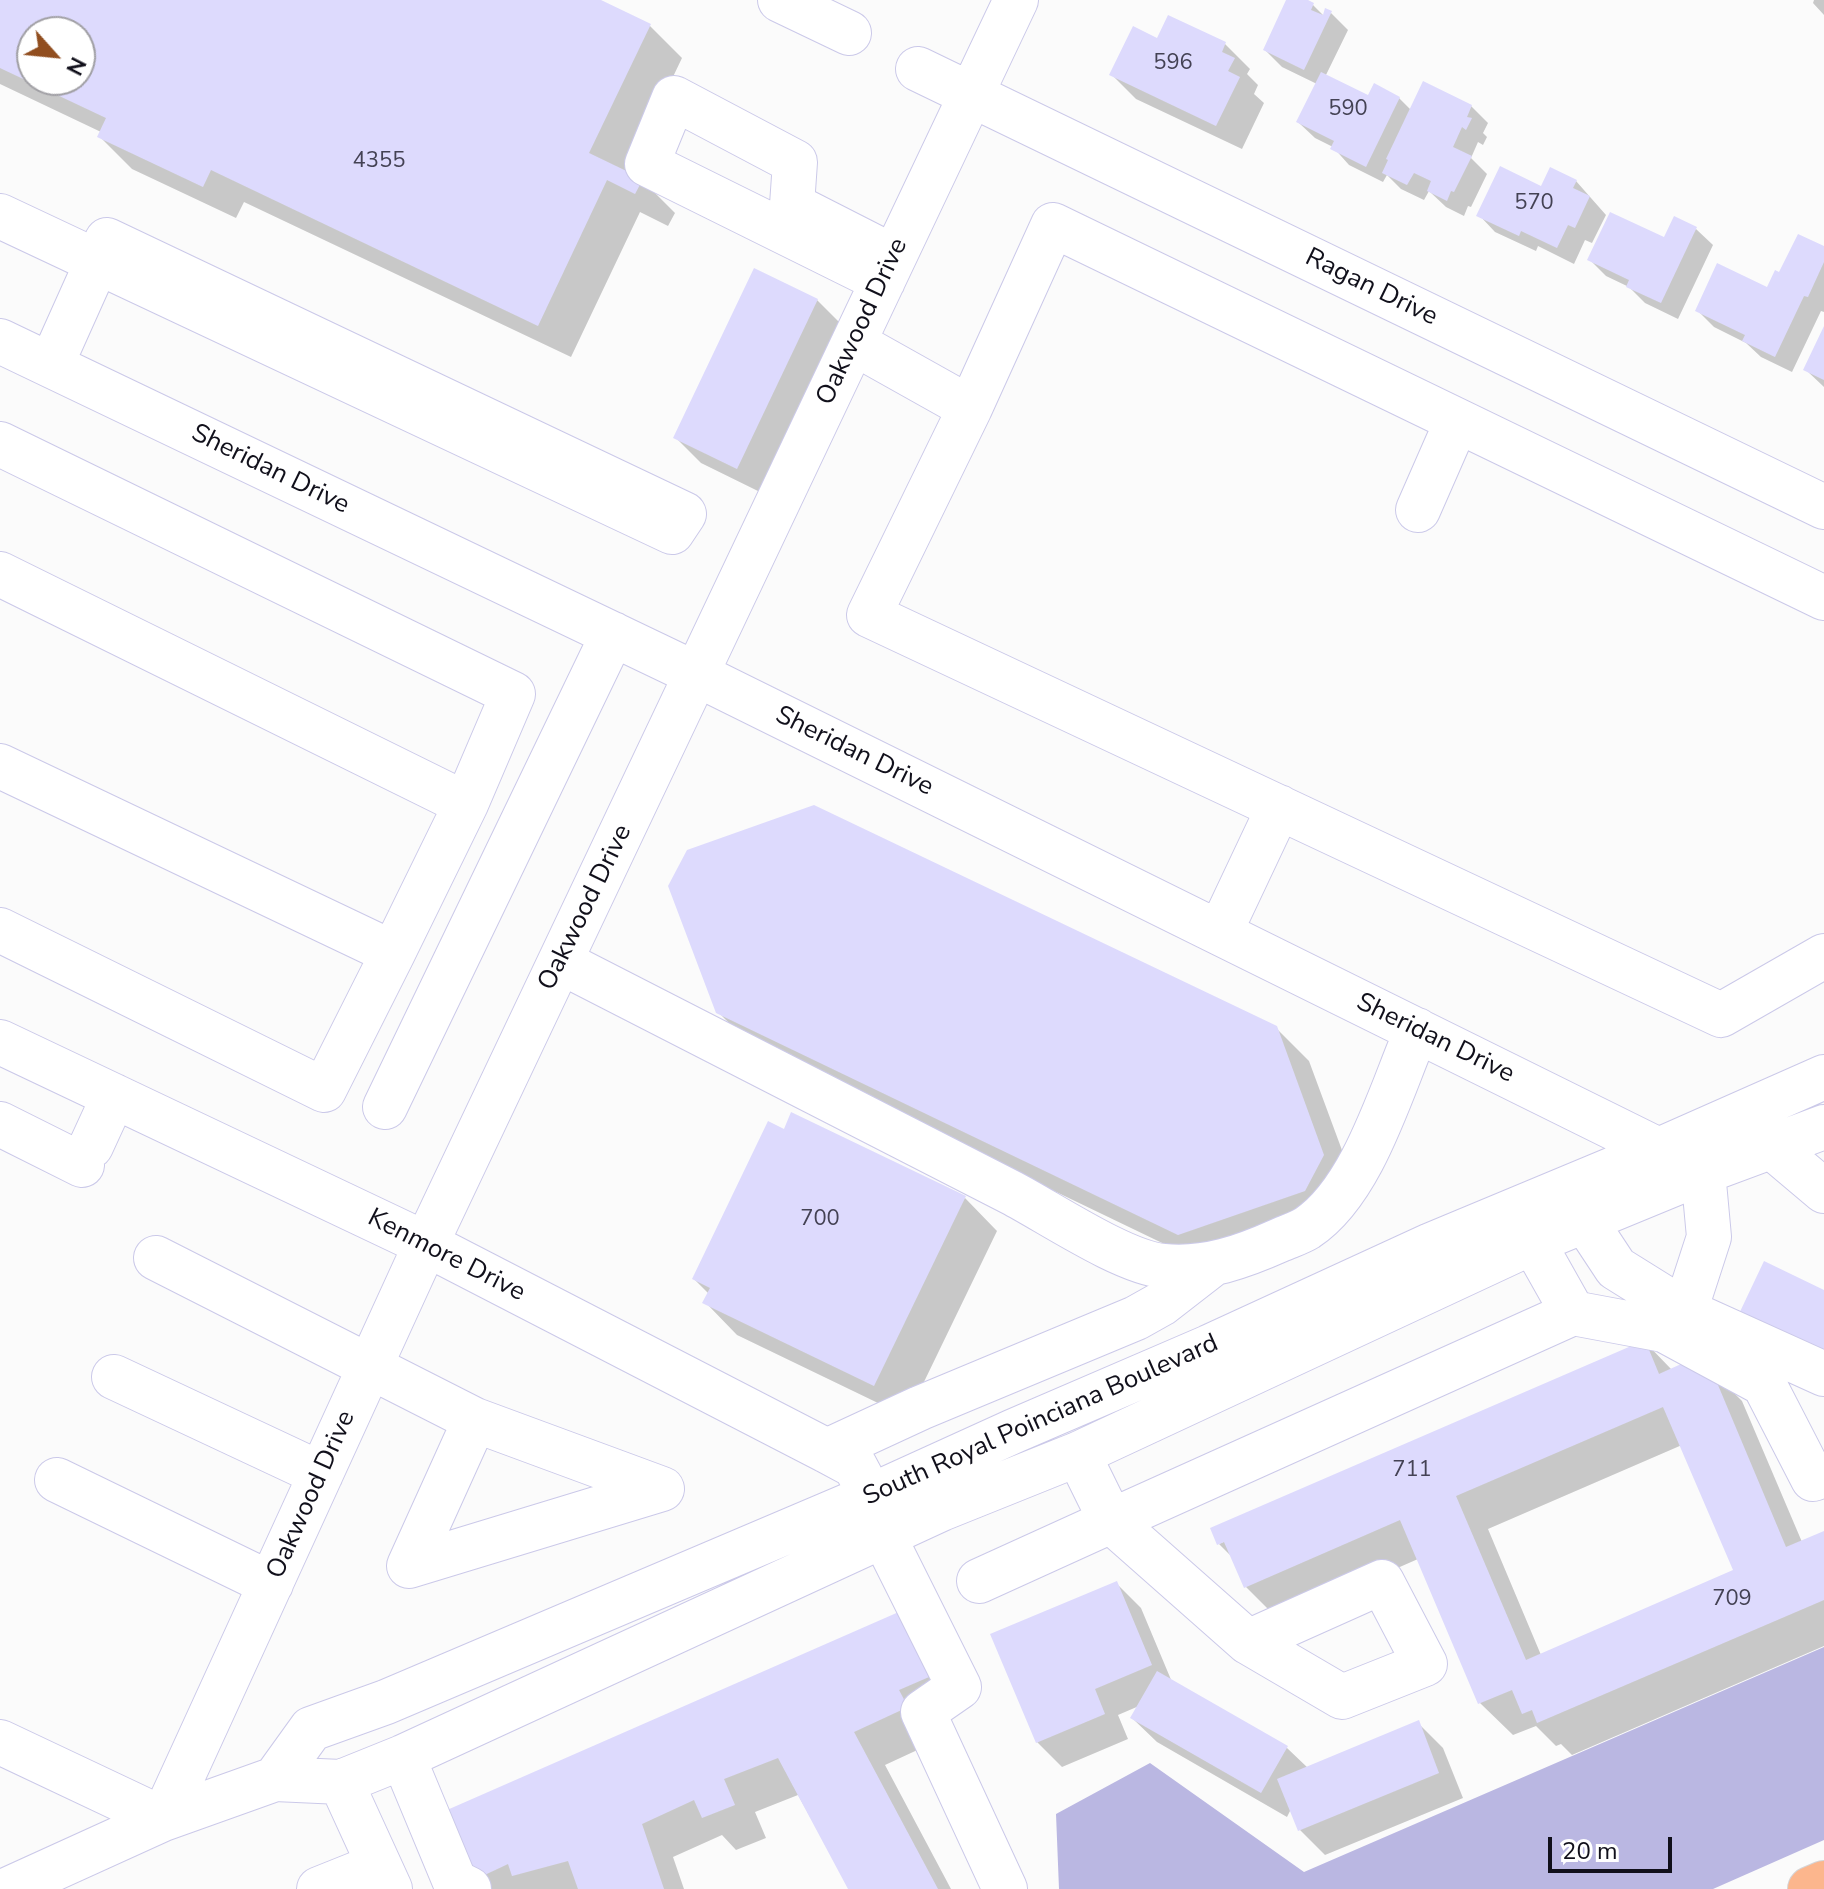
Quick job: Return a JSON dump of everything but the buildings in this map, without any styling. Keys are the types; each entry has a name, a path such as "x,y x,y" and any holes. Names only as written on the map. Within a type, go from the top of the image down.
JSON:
{"highway":[{"path":"1810,1889 1824,1883"}],"street":[{"path":"780,0 849,33"},
{"name":"Oakwood Drive","path":"163,1819 426,1244 1016,0"},
{"name":"Ragan Drive","path":"918,69 1824,507"},
{"path":"674,98 795,162 792,205 889,269 647,164 674,98"},
{"path":"0,186 102,251 672,532 684,514 102,251 0,216"},
{"path":"1824,598 1053,225 970,408 869,615 1721,1015 1824,956"},
{"path":"51,365 102,251"},
{"name":"Sheridan Drive","path":"0,341 698,675 1703,1172"},
{"path":"854,343 970,408"},
{"path":"1418,510 1457,421"},
{"path":"0,444 513,694 466,804 324,1090 0,930"},
{"path":"0,574 466,804"},
{"path":"385,1107 613,634"},
{"path":"0,766 393,953"},
{"path":"1220,932 1279,807"},
{"path":"561,962 996,1184 1122,1253 1161,1266 1210,1266 1255,1251 1307,1228 1337,1201 1354,1176 1417,1030"},
{"name":"Kenmore Drive","path":"0,1042 426,1244 855,1466 959,1687 923,1712 1005,1889"},
{"name":"South Royal Poinciana Boulevard","path":"9,1889 82,1874 163,1819 275,1779 341,1782 403,1757 878,1516 1014,1431 1209,1347 1431,1245 1824,1077"},
{"path":"0,1124 86,1156 114,1096"},
{"name":"South Royal Poinciana Boulevard","path":"275,1779 311,1729 878,1516 941,1509 1078,1454 1533,1242 1703,1172 1824,1127"},
{"path":"1773,1148 1824,1191"},
{"path":"1685,1311 1709,1237 1703,1172"},
{"path":"1585,1221 1616,1268 1685,1311 1824,1374"},
{"path":"1533,1242 1573,1313"},
{"path":"156,1258 475,1420 662,1489 409,1566 475,1420"},
{"path":"827,1451 920,1408 1136,1318 1161,1304 1210,1266"},
{"path":"979,1581 1573,1313 1664,1330 1764,1384 1813,1479 1824,1475"},
{"path":"114,1377 321,1474"},
{"path":"1776,1405 1824,1427"},
{"path":"1078,1454 1111,1521 1248,1642"},
{"path":"57,1480 271,1584"},
{"path":"0,1742 163,1819"},
{"path":"403,1757 455,1882 469,1889"},
{"path":"319,1889 385,1877 341,1782"}],"water":[{"path":"1824,1647 1824,1840 1713,1889 1059,1889 1056,1814 1150,1763 1304,1872"}]}
